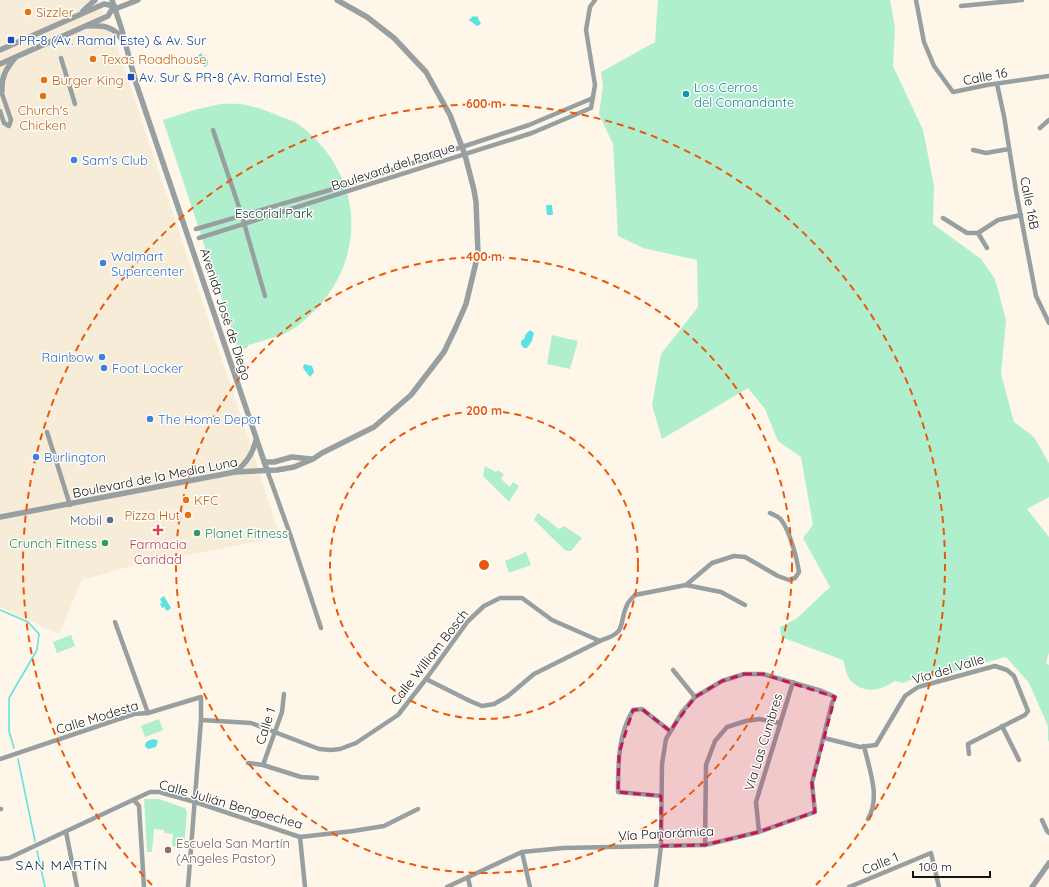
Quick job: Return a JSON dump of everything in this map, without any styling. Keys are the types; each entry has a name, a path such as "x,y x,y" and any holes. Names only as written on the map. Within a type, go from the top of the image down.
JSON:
{"street":[{"path":"75,17 89,7 95,0"},
{"path":"0,50 104,4 138,0"},
{"name":"Boulevard de la Media Luna","path":"0,518 235,472 275,470 294,467 313,459 374,427 411,395 444,352 466,304 478,254 476,202 465,155 450,115 426,72 394,38 367,17 337,0"},
{"path":"593,98 595,85 586,30 590,7 595,0"},
{"name":"Calle 16","path":"916,0 924,42 934,66 950,90 956,92 1049,76"},
{"path":"961,6 1022,0"},
{"path":"0,64 108,16 114,3"},
{"name":"Avenida José de Diego","path":"114,3 136,83 321,628"},
{"path":"84,26 99,25 112,28 121,37 126,47"},
{"path":"0,111 4,124 9,126 11,120 1,89 1,82 6,69 16,57"},
{"path":"61,58 75,104"},
{"name":"Calle 16B","path":"997,84 1036,296 1049,323"},
{"name":"Boulevard del Parque","path":"196,229 340,187 462,147 529,124 593,98"},
{"name":"Boulevard del Parque","path":"199,238 532,133 591,108 593,98"},
{"path":"1040,128 1049,120"},
{"path":"213,130 242,216 265,296"},
{"path":"973,150 986,153 1009,149"},
{"path":"943,218 967,233 978,233 998,220 1021,215"},
{"path":"978,233 987,248"},
{"path":"47,432 70,505"},
{"path":"235,472 242,467 250,457 256,439"},
{"path":"264,462 274,462 292,457 313,459"},
{"path":"686,585 712,563 734,556 745,557 778,576 789,580 796,578 799,572 798,564 788,533 782,520 770,512"},
{"path":"426,679 470,702 482,706 494,704 508,696 534,674 600,641 613,637 620,630 627,605 635,595 686,585 721,592 745,605"},
{"name":"Calle William Bosch","path":"201,720 251,723 319,749 340,749 356,744 398,715 468,621 484,606 500,598 522,598 552,620 600,641"},
{"path":"115,622 148,713"},
{"name":"Vía del Valle","path":"864,746 876,745 905,696 918,687 995,666 1007,670 1014,676 1028,711 1025,715 968,744 969,754"},
{"path":"673,670 695,697"},
{"path":"656,887 661,846 662,764 666,739 682,712 695,697 722,681 744,674 763,674 822,691 835,697 832,703 824,738 860,747 864,746 874,794 872,812 868,819"},
{"name":"Vía Las Cumbres","path":"759,832 756,802 793,682"},
{"name":"Calle 1","path":"263,765 282,712 284,694"},
{"name":"Calle Modesta","path":"0,759 134,714 148,713 201,696 201,720"},
{"path":"661,796 618,792 619,753 625,729 633,710 642,709 670,731"},
{"path":"188,887 201,720"},
{"path":"705,845 706,765 715,741 726,727 746,721 760,720 780,723"},
{"path":"1002,726 1019,760"},
{"name":"Vía Panorámica","path":"446,887 522,852 564,848 705,845 759,832 815,812 812,783 824,738"},
{"path":"248,763 263,765 301,777 317,778"},
{"name":"Calle Julián Bengoechea","path":"0,859 9,858 150,792 159,792 195,802 300,837 384,826 418,809"},
{"path":"134,800 139,806 144,887"},
{"path":"1042,820 1049,833"},
{"path":"66,832 77,887"},
{"path":"300,837 305,887"},
{"path":"522,852 530,887"},
{"name":"Calle 1","path":"849,887 932,853 939,887"},
{"path":"1032,887 1049,863"},
{"path":"468,878 470,887"}],"highlighted area":[{"path":"744,674 763,674 835,697 812,783 815,812 759,832 705,845 661,846 661,796 618,792 619,753 633,710 642,709 670,731 695,697 722,681"}],"shaded area":[{"path":"0,0 98,0 117,47 249,440 280,537 135,565 82,580 59,634 0,607"}],"green space":[{"path":"658,0 890,0 895,28 893,66 923,130 934,186 933,224 981,259 995,279 1006,320 1001,374 1014,422 1034,437 1049,463 1049,497 1027,509 1049,537 1049,652 1046,663 1049,665 1049,742 1048,726 1029,683 1006,657 936,676 920,676 903,683 895,681 879,689 867,690 851,681 847,674 843,660 781,637 780,627 796,619 830,587 803,538 813,525 801,457 778,441 765,409 748,388 662,439 652,405 661,354 698,307 697,260 643,248 618,236 613,144 599,114 603,86 601,72 655,42"},
{"name":"Escorial Park","path":"220,104 247,105 262,109 292,121 298,124 322,146 339,171 348,198 351,226 348,254 337,281 320,305 291,330 273,338 248,345 248,347 239,351 163,120 194,110"},
{"path":"552,335 578,341 570,369 547,364"},
{"path":"485,466 496,472 498,470 504,474 501,479 510,487 513,482 519,486 509,502 483,476"},
{"path":"538,513 559,529 564,526 582,538 571,551 566,551 534,520"},
{"path":"526,552 531,565 509,573 505,561"},
{"path":"71,635 75,646 57,653 53,642"},
{"path":"159,719 163,730 145,737 141,726"},
{"path":"144,799 159,799 185,808 187,812 184,848 172,846 173,834 164,833 164,830 154,829 152,852 147,852"}],"water":[{"path":"473,16 477,16 481,24 477,26 469,20"},
{"path":"201,53 203,56 205,55 208,60 208,64 205,67 196,58"},
{"path":"546,205 552,205 553,215 547,215"},
{"path":"530,330 534,333 532,341 527,348 524,348 521,345 521,341"},
{"path":"304,364 312,366 314,372 310,377 303,368"},
{"path":"164,596 171,608 167,611 164,607 162,608 160,604 162,603 160,599"},
{"path":"154,739 158,741 156,747 148,749 145,746 146,743"}],"waterway":[{"path":"0,610 28,622 39,634 37,650 9,698 9,731 14,748"},
{"path":"18,759 35,841"},
{"path":"37,851 45,887"}],"place":[{"name":"Sizzler","path":"28,12"},
{"name":"PR-8 (Av. Ramal Este) & Av. Sur","path":"11,40"},
{"name":"Texas Roadhouse","path":"93,59"},
{"name":"Av. Sur & PR-8 (Av. Ramal Este)","path":"131,77"},
{"name":"Burger King","path":"44,80"},
{"name":"Los Cerros del Comandante","path":"686,94"},
{"name":"Church's Chicken","path":"43,96"},
{"name":"Sam's Club","path":"74,160"},
{"name":"Walmart Supercenter","path":"103,263"},
{"name":"Rainbow","path":"102,357"},
{"name":"Foot Locker","path":"104,368"},
{"name":"The Home Depot","path":"150,419"},
{"name":"Burlington","path":"36,457"},
{"name":"KFC","path":"186,500"},
{"name":"Pizza Hut","path":"188,515"},
{"name":"Mobil","path":"110,520"},
{"name":"Farmacia Caridad","path":"158,530"},
{"name":"Planet Fitness","path":"197,533"},
{"name":"Crunch Fitness","path":"105,543"},
{"name":"Escuela San Martín (Angeles Pastor)","path":"168,850"}],"district":[{"name":"SAN MARTÍN","path":"62,865"}]}
